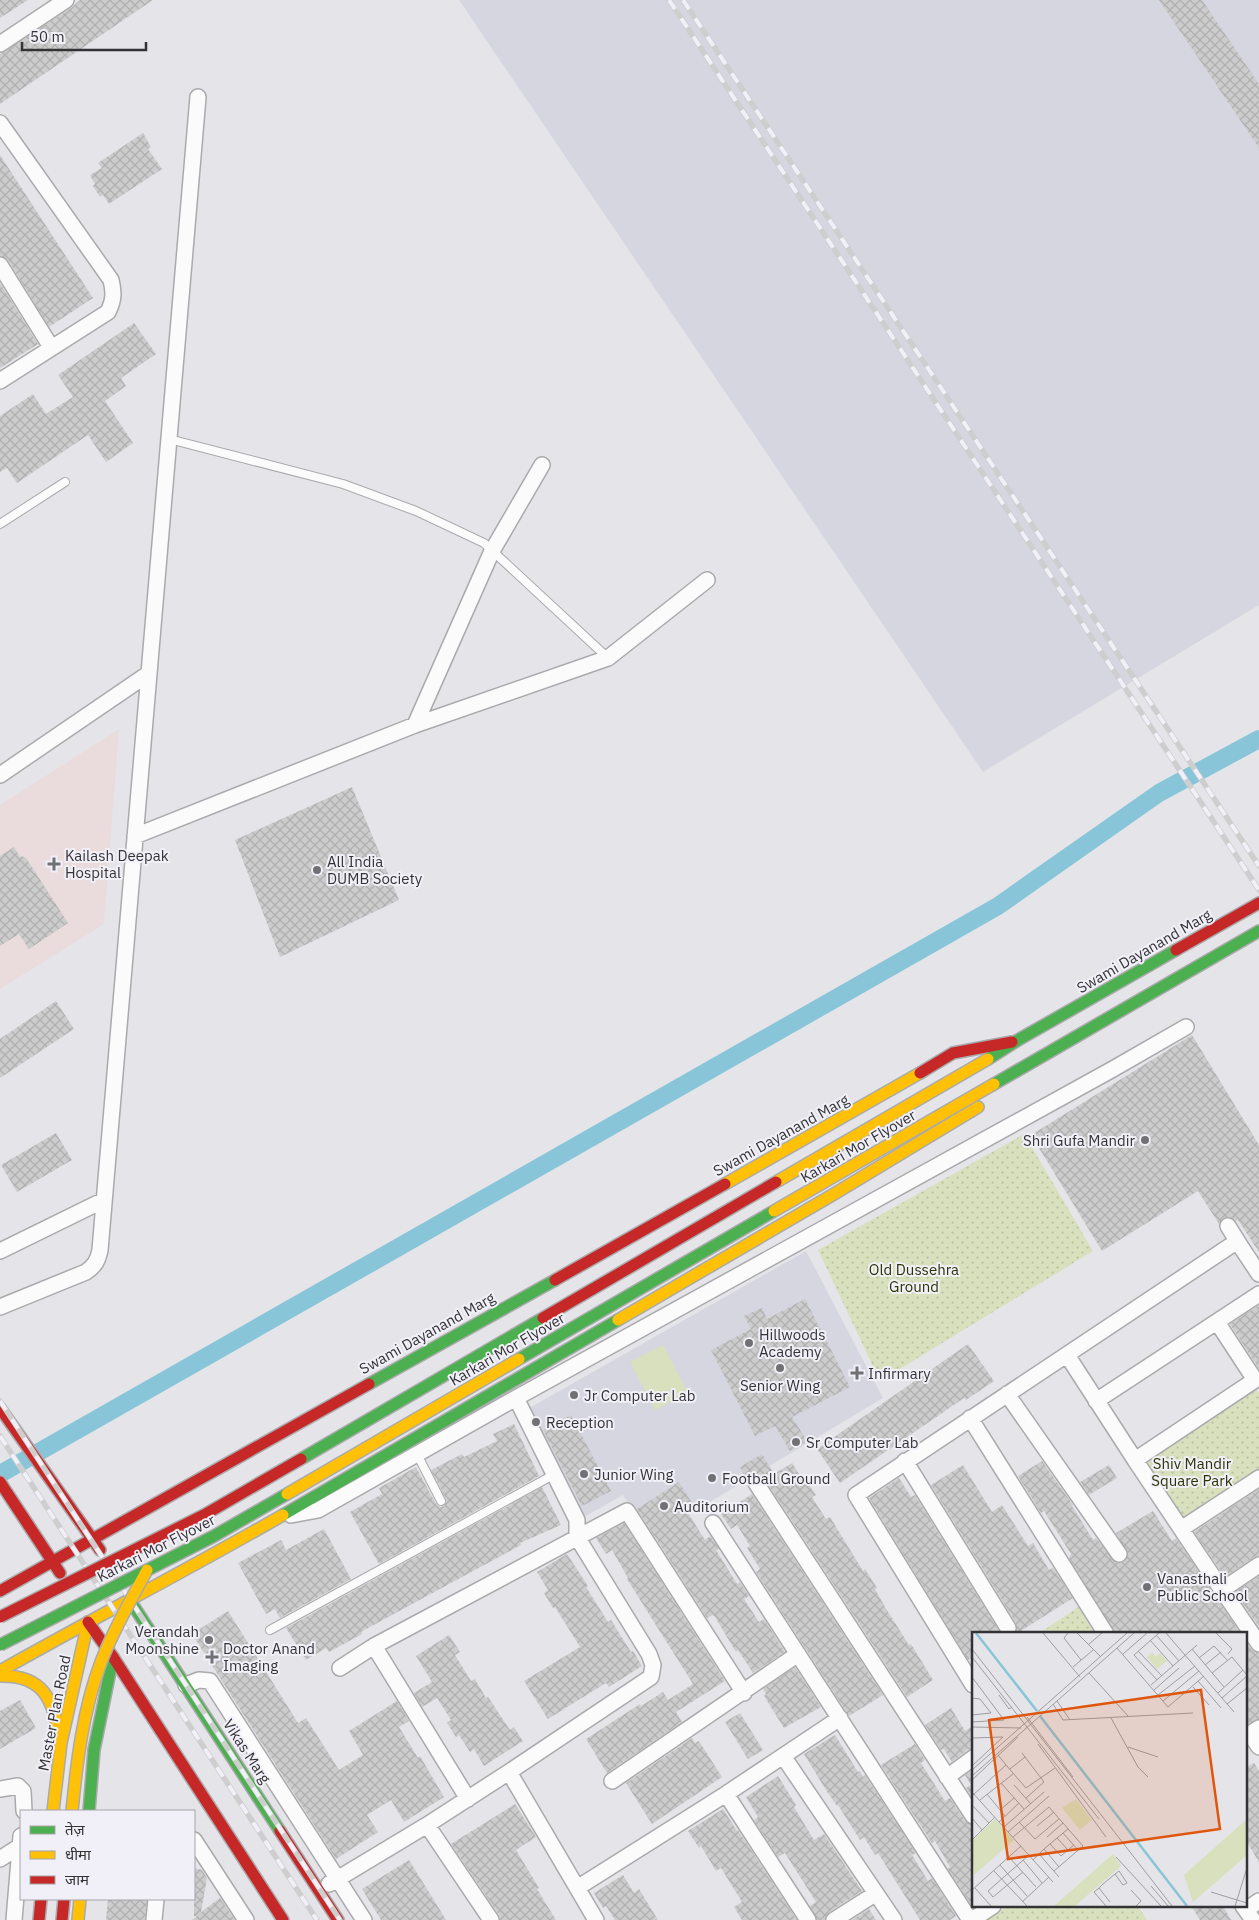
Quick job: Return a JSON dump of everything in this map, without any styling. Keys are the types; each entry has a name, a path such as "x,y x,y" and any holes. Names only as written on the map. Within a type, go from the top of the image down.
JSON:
{"main road":[{"name":"Swami Dayanand Marg","path":"0,1591 870,1103 954,1053 1018,1040 1259,903"},
{"path":"0,1671 129,1599 156,1587 281,1516 906,1151 1002,1093 1024,1067 1259,931"},
{"name":"Karkari Mor Flyover","path":"0,1617 204,1515 988,1060 1018,1040"},
{"name":"Karkari Mor Flyover","path":"0,1645 214,1536 1024,1067"},
{"name":"Vikas Marg","path":"0,1408 92,1538 129,1599 338,1920"},
{"path":"0,1482 53,1561 88,1622 113,1657 283,1920"},
{"path":"72,1810 82,1728 90,1694 101,1662 147,1570"},
{"name":"Master Plan Road","path":"53,1810 61,1743 88,1622"},
{"path":"89,1810 94,1750 113,1657"},
{"path":"0,1676 16,1676 29,1679 38,1684 45,1692 56,1713 61,1743 94,1750"},
{"path":"39,1920 42,1900"},
{"path":"62,1920 64,1900"},
{"path":"78,1920 80,1900"}],"street":[{"path":"0,44 66,0"},
{"path":"0,1307 91,1268 98,1260 100,1250 198,96"},
{"path":"0,123 111,280 113,301 108,312 0,381"},
{"path":"0,265 52,347"},
{"path":"414,725 492,551 542,465"},
{"path":"135,836 414,725 608,658 707,580"},
{"path":"0,775 148,674"},
{"path":"281,1516 318,1510 516,1398 1112,1069 1186,1026"},
{"path":"0,1251 104,1200"},
{"path":"1228,1226 1259,1274"},
{"path":"972,1683 856,1495 1230,1246 1236,1244 1241,1247"},
{"path":"1096,1401 1259,1294"},
{"path":"1135,1460 1257,1383 1217,1322"},
{"path":"1067,1355 1181,1529 1258,1641"},
{"path":"1007,1394 1119,1554"},
{"path":"319,1890 468,1799 651,1676 653,1665 649,1654 577,1537 578,1520 516,1398"},
{"path":"970,1418 1105,1632"},
{"path":"906,1462 1008,1628"},
{"path":"1181,1529 1259,1478"},
{"path":"756,1483 972,1814"},
{"path":"340,1668 374,1646 626,1511 744,1692"},
{"path":"713,1523 971,1920 990,1908"},
{"path":"1222,1590 1259,1565"},
{"path":"374,1646 468,1799"},
{"path":"612,1780 798,1654"},
{"path":"186,1685 204,1679 210,1681 364,1920"},
{"path":"577,1888 726,1794 840,1718"},
{"path":"1251,1733 1259,1747"},
{"path":"783,1756 894,1920"},
{"path":"947,1777 972,1759"},
{"path":"509,1772 596,1920"},
{"path":"0,1790 18,1786 23,1791 24,1810"},
{"path":"726,1794 808,1920"},
{"path":"427,1825 491,1920"},
{"path":"0,1859 20,1842"},
{"path":"195,1842 246,1920"},
{"path":"14,1920 20,1852"},
{"path":"834,1920 875,1894"},
{"path":"154,1920 156,1900"},
{"path":"1247,1912 1259,1901"}],"lane":[{"path":"169,438 343,484 416,511 484,543 608,658"},
{"path":"0,524 65,482"},
{"path":"417,1454 441,1501"},
{"path":"270,1630 555,1474"}],"shaded area":[{"path":"459,0 1259,0 1259,605 983,772"},
{"name":"Kailash Deepak Hospital","path":"119,729 104,924 0,989 0,805"},
{"name":"Hillwoods Academy","path":"806,1251 883,1398 648,1539 623,1495 584,1517 524,1411"}],"green space":[{"name":"Old Dussehra Ground","path":"1024,1134 1093,1251 880,1381 818,1250"},
{"path":"663,1345 688,1393 655,1410 630,1362"},
{"name":"Shiv Mandir Square Park","path":"1255,1388 1259,1393 1259,1472 1182,1522 1141,1460"},
{"path":"1080,1606 1096,1632 1041,1632"},
{"path":"1004,1908 1139,1908 1147,1920 985,1920"}],"building":[{"path":"0,0 28,0 0,18"},
{"path":"80,0 153,0 0,104 0,54 71,8"},
{"path":"1159,0 1202,0 1259,84 1259,148"},
{"path":"143,133 151,147 148,149 162,169 109,204 103,195 100,197 93,186 95,184 90,175 102,168 98,163"},
{"path":"0,155 93,298 49,327 8,260 0,256"},
{"path":"0,283 38,344 0,368"},
{"path":"134,323 156,354 121,378 126,386 105,401 133,443 106,462 88,435 17,483 7,468 0,472 0,416 33,394 46,414 73,397 58,375"},
{"name":"All India DUMB Society","path":"352,787 399,900 280,957 235,840"},
{"path":"14,847 20,857 26,858 68,923 29,949 19,934 0,946 0,856"},
{"path":"56,1001 74,1029 0,1078 0,1039"},
{"name":"Shri Gufa Mandir","path":"1192,1035 1259,1145 1259,1252 1238,1220 1227,1217 1223,1218 1219,1224 1198,1191 1102,1251 1031,1135"},
{"path":"56,1133 72,1160 17,1192 1,1165"},
{"name":"Senior Wing","path":"805,1299 850,1387 792,1417 807,1441 790,1451 775,1426 755,1436 711,1350 751,1329 744,1316 762,1308 767,1319"},
{"path":"1259,1305 1259,1369 1230,1324"},
{"path":"968,1344 994,1381 966,1400 964,1398 840,1483 817,1449"},
{"name":"Junior Wing","path":"571,1415 611,1491 582,1506 543,1430"},
{"path":"514,1424 539,1476 379,1564 350,1512 382,1494 379,1488 416,1467 436,1504 440,1507 444,1506 446,1499 431,1470 462,1454 464,1457 497,1441 493,1434"},
{"path":"762,1454 774,1474 792,1463 805,1483 807,1482 816,1495 812,1497 826,1519 830,1517 863,1571 865,1569 877,1588 875,1589 885,1607 933,1680 907,1697 764,1478 760,1474 755,1474 751,1475 747,1480 740,1467"},
{"path":"1042,1461 1073,1505 1093,1540 1096,1538 1116,1563 1124,1562 1128,1554 1116,1533 1153,1511 1172,1541 1176,1538 1240,1632 1114,1632 1069,1558 1071,1554 1044,1511 1041,1513 1018,1476"},
{"path":"963,1465 992,1512 1002,1505 1028,1546 1033,1543 1049,1570 1053,1568 1073,1598 1019,1632 1016,1632 1016,1623 931,1485"},
{"path":"1109,1465 1117,1478 1089,1495 1080,1482"},
{"path":"899,1478 911,1497 915,1495 1000,1632 972,1632 972,1658 968,1660 869,1498"},
{"path":"679,1482 692,1503 685,1508 705,1540 710,1536 719,1549 716,1550 737,1584 740,1582 749,1596 744,1599 759,1622 764,1619 785,1652 753,1673 738,1650 736,1652 715,1617 713,1615 707,1618 637,1509"},
{"path":"542,1487 561,1525 520,1543 521,1545 361,1632 362,1634 329,1652 326,1648 306,1660 286,1628"},
{"path":"1259,1489 1259,1556 1254,1557 1225,1577 1194,1532"},
{"path":"752,1494 883,1695 849,1716 756,1572 760,1569 747,1548 750,1546 737,1525 731,1529 721,1514"},
{"path":"624,1523 725,1681 676,1712 682,1722 607,1773 586,1739 640,1704 641,1706 663,1692 668,1700 693,1684 627,1579 612,1550 606,1554 596,1538"},
{"path":"324,1529 351,1579 280,1618 275,1609 266,1614 238,1563 281,1540 286,1550"},
{"path":"567,1554 608,1622 611,1620 642,1666 609,1687 606,1683 548,1719 524,1681 580,1647 544,1593 548,1590 537,1572"},
{"path":"1259,1576 1259,1627 1235,1592"},
{"path":"228,1611 298,1723 306,1718 339,1770 363,1755 349,1731 397,1701 409,1721 399,1727 418,1758 420,1756 444,1797 404,1822 391,1800 367,1815 378,1832 336,1859 192,1634"},
{"path":"449,1635 460,1652 455,1655 471,1681 475,1679 486,1698 488,1697 510,1730 514,1727 523,1741 484,1766 474,1749 470,1752 459,1735 456,1737 447,1723 451,1720 437,1698 422,1707 414,1693 432,1682 416,1656"},
{"path":"1246,1642 1252,1650 1259,1653 1259,1719 1246,1726"},
{"path":"795,1667 821,1707 784,1728 764,1696 766,1694 763,1689"},
{"path":"20,1700 36,1728 0,1749 0,1711"},
{"path":"951,1708 965,1731 972,1727 972,1749 967,1750 952,1762 944,1749 941,1750 925,1725"},
{"path":"740,1713 763,1750 748,1759 725,1722"},
{"path":"835,1735 858,1772 860,1771 863,1777 865,1775 916,1853 912,1855 928,1881 932,1878 956,1916 950,1920 920,1920 878,1853 875,1855 864,1837 860,1840 826,1790 804,1754"},
{"path":"692,1738 695,1743 699,1741 722,1777 652,1824 626,1783"},
{"path":"915,1744 925,1760 921,1763 945,1801 950,1798 965,1821 972,1824 972,1906 948,1869 950,1867 935,1841 932,1843 881,1765"},
{"path":"1254,1763 1259,1771 1259,1862 1246,1841 1246,1767"},
{"path":"972,1771 972,1797 966,1788 971,1785 965,1775"},
{"path":"778,1776 814,1840 824,1834 862,1891 829,1912 825,1920 817,1920 810,1906 816,1902 785,1853 778,1857 754,1820 758,1817 746,1797"},
{"path":"515,1804 536,1837 516,1850 556,1920 500,1920 499,1915 451,1844"},
{"path":"723,1809 797,1920 742,1920 734,1907 742,1902 721,1868 716,1871 701,1846 699,1848 688,1831"},
{"path":"409,1860 446,1920 381,1920 362,1889"},
{"path":"195,1868 202,1870 207,1878 201,1912 220,1898 235,1920 192,1920 197,1916 194,1916"},
{"path":"623,1875 634,1893 639,1889 658,1920 615,1920 606,1906 603,1908 594,1893"},
{"path":"108,1900 147,1900 145,1920 106,1920"},
{"path":"1192,1908 1224,1908 1231,1920 1200,1920"},
{"path":"869,1909 876,1920 852,1920"}],"waterway":[{"path":"0,1474 998,906 1159,793 1259,739"}],"railway":[{"path":"669,0 1259,890"},
{"path":"683,0 1259,866"},
{"path":"0,1401 340,1920"},
{"path":"0,1436 317,1920"}],"traffic: fast":[{"path":"994,1084 1259,931"},
{"path":"988,1059 1176,950"},
{"path":"519,1359 774,1211"},
{"path":"369,1384 555,1280"},
{"path":"301,1459 543,1318"},
{"path":"283,1515 618,1320"},
{"path":"0,1645 214,1536 287,1494"},
{"path":"129,1599 280,1831"},
{"path":"89,1810 94,1750 113,1657"}],"traffic: slow":[{"path":"776,1182 988,1059"},
{"path":"725,1184 920,1073"},
{"path":"774,1211 994,1084"},
{"path":"618,1320 834,1194 978,1107"},
{"path":"287,1494 519,1359"},
{"path":"0,1671 283,1515"},
{"path":"72,1810 85,1717 95,1680 111,1638 147,1570"},
{"path":"53,1810 61,1743 88,1622"},
{"path":"0,1676 27,1680 44,1692 53,1711 60,1737"},
{"path":"78,1920 80,1900"}],"traffic: jam":[{"path":"1176,950 1259,903"},
{"path":"920,1073 953,1053 1012,1042"},
{"path":"543,1318 776,1182"},
{"path":"555,1280 725,1184"},
{"path":"0,1591 369,1384"},
{"path":"0,1408 100,1550"},
{"path":"0,1617 204,1515 301,1459"},
{"path":"0,1482 60,1573"},
{"path":"88,1622 113,1657 283,1920"},
{"path":"280,1831 338,1920"},
{"path":"39,1920 41,1900"},
{"path":"62,1920 64,1900"}],"place":[{"name":"Kailash Deepak Hospital","path":"54,864"},
{"name":"All India DUMB Society","path":"317,870"},
{"name":"Shri Gufa Mandir","path":"1145,1140"},
{"name":"Hillwoods Academy","path":"749,1343"},
{"name":"Senior Wing","path":"780,1368"},
{"name":"Infirmary","path":"857,1373"},
{"name":"Jr Computer Lab","path":"574,1395"},
{"name":"Reception","path":"536,1422"},
{"name":"Sr Computer Lab","path":"796,1442"},
{"name":"Junior Wing","path":"584,1474"},
{"name":"Football Ground","path":"712,1478"},
{"name":"Auditorium","path":"664,1506"},
{"name":"Vanasthali Public School","path":"1147,1587"},
{"name":"Verandah Moonshine","path":"209,1640"},
{"name":"Doctor Anand Imaging","path":"212,1657"}]}
